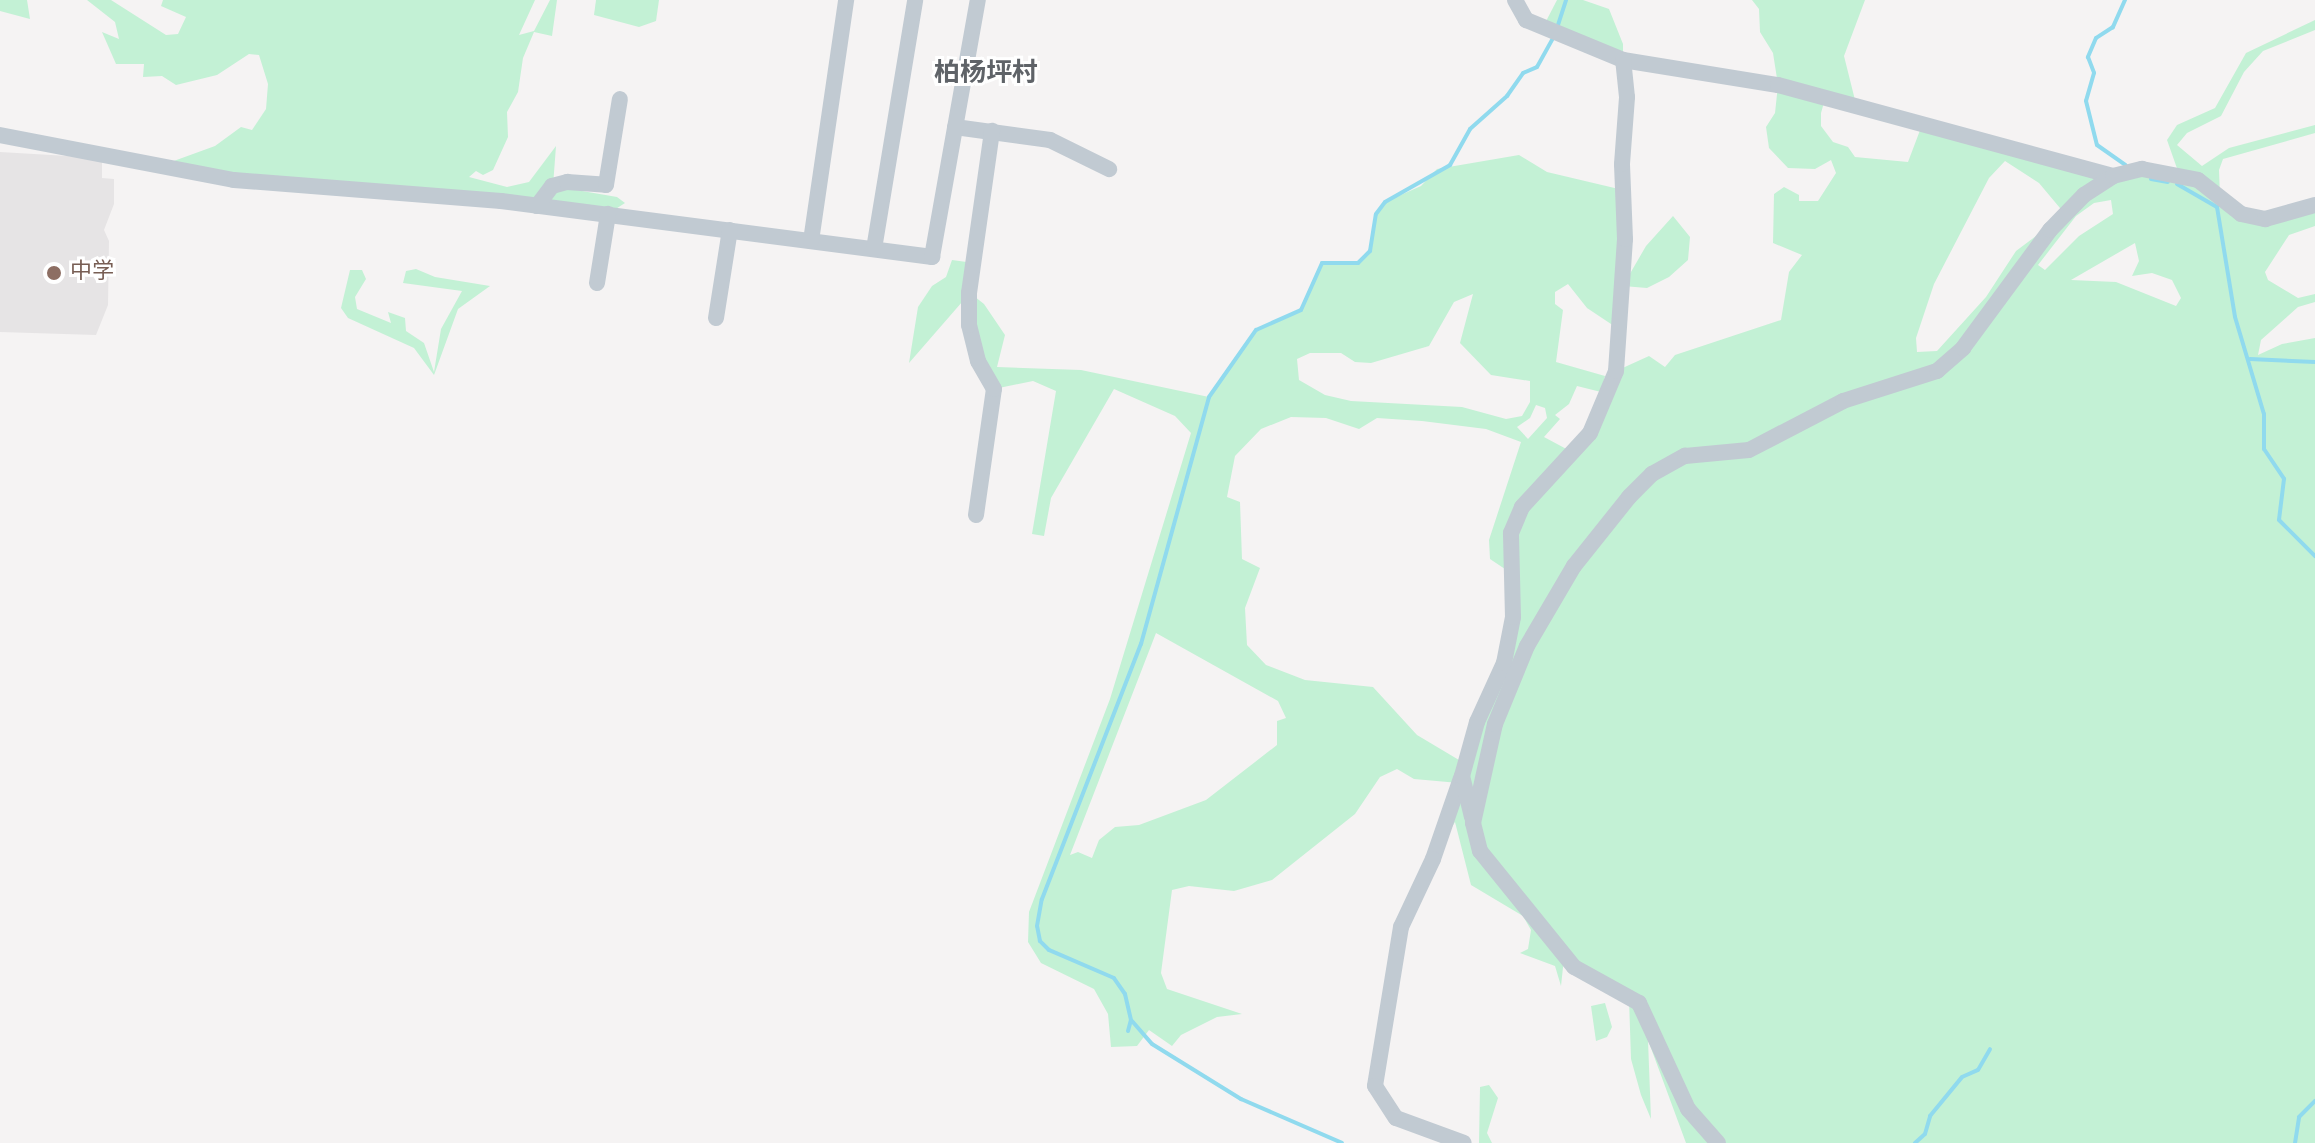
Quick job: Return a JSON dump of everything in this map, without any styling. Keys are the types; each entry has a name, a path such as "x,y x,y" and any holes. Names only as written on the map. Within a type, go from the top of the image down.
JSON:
{"street":[{"path":"811,241 846,0"},
{"path":"874,249 915,0"},
{"path":"0,135 234,180 537,206 932,257 978,0"},
{"path":"1515,0 1526,20 1542,29 1623,60 1778,85 2113,176 2151,170 2198,180 2241,214 2265,219 2315,205"},
{"path":"1464,1143 1396,1118 1375,1086 1401,927 1433,859 1477,722 1504,663 1513,617 1511,533 1522,507 1590,433 1616,371 1625,239 1623,60"},
{"path":"537,206 552,186 567,182 606,185 620,99"},
{"path":"955,127 1050,140 1109,169"},
{"path":"976,515 994,389 978,361 969,325 969,293 992,131"},
{"path":"1473,823 1482,772 1507,686 1574,566 1629,497 1652,474 1685,456 1749,450 1843,401 1937,371 1963,348 2050,230 2084,195 2113,176"},
{"path":"597,283 608,214"},
{"path":"716,318 730,230"},
{"path":"1462,776 1480,851 1565,957 1611,990 1639,1003 1688,1109 1718,1143"}],"shaded area":[{"name":"中学","path":"0,152 102,158 102,178 114,179 114,204 104,230 109,241 108,305 96,335 0,332"}],"green space":[{"path":"0,0 27,0 30,19 0,11"},
{"path":"87,0 111,0 166,35 178,34 186,17 161,6 163,0 535,0 519,35 534,31 550,0 557,0 552,36 534,32 523,58 518,92 507,112 508,137 493,170 483,175 476,171 469,177 507,187 529,182 556,146 553,186 617,197 625,203 608,214 160,166 215,146 241,127 252,130 266,109 268,84 259,55 249,54 217,75 176,85 162,76 143,77 144,64 116,64 102,32 119,39 115,22"},
{"path":"596,0 659,0 656,21 639,27 594,15"},
{"path":"1557,0 1583,0 1609,9 1623,44 1623,60 1542,29"},
{"path":"1752,0 1865,0 1844,56 1857,108 1825,99 1821,113 1821,126 1833,142 1848,147 1855,157 1908,162 1922,125 2113,176 2179,174 2167,140 2177,125 2215,108 2246,53 2315,20 2315,30 2263,51 2244,72 2221,116 2187,133 2177,145 2202,166 2229,148 2315,125 2315,133 2223,159 2219,170 2220,197 2241,214 2315,205 2315,226 2289,235 2265,272 2268,280 2298,298 2315,294 2315,302 2298,307 2261,340 2258,355 2282,344 2315,338 2315,1143 1686,1143 1648,1040 1651,1119 1641,1095 1631,1059 1629,999 1564,958 1561,986 1555,966 1520,953 1528,949 1531,930 1523,916 1471,885 1455,822 1433,859 1459,783 1414,779 1397,769 1380,777 1355,814 1272,880 1234,891 1189,886 1172,890 1161,973 1167,989 1242,1014 1217,1017 1181,1035 1172,1046 1149,1030 1137,1046 1111,1047 1108,1014 1094,989 1041,963 1028,942 1029,912 1110,699 1191,433 1175,416 1114,389 1051,498 1044,536 1032,534 1056,391 1033,381 994,389 978,361 969,294 909,363 918,307 932,286 946,277 952,260 974,263 970,293 984,304 1005,335 997,367 1081,370 1209,397 1256,330 1301,310 1322,263 1358,263 1370,251 1376,214 1385,202 1421,186 1437,169 1519,155 1547,172 1623,190 1624,284 1646,246 1673,216 1690,237 1688,260 1669,277 1647,288 1623,286 1620,330 1587,308 1568,284 1555,292 1555,304 1563,310 1556,362 1605,376 1601,392 1577,386 1569,404 1555,415 1560,419 1544,437 1572,452 1616,371 1649,356 1665,367 1675,355 1781,320 1789,272 1802,255 1773,243 1774,194 1784,187 1799,195 1799,201 1818,201 1836,173 1831,160 1815,169 1788,168 1769,148 1766,127 1775,113 1778,85 1773,53 1760,32 1759,9","holes":["2005,161 2039,183 2065,214 2016,251 1986,297 1937,351 1917,352 1916,338 1934,284 1989,178","2111,200 2113,214 2079,236 2045,270 2038,265 2076,216 2094,203","2135,243 2139,261 2132,276 2152,273 2172,280 2181,298 2176,306 2116,282 2071,280","1473,294 1460,343 1491,375 1530,381 1530,402 1522,416 1506,419 1462,407 1351,401 1325,395 1299,380 1297,359 1310,353 1341,353 1355,362 1371,363 1429,346 1454,302","1536,405 1545,408 1547,418 1528,439 1517,427 1530,418","1291,417 1326,418 1359,429 1377,418 1422,421 1486,429 1521,442 1489,540 1490,559 1511,573 1504,663 1464,763 1417,735 1373,687 1305,680 1266,665 1247,645 1245,608 1260,568 1242,559 1240,502 1227,497 1235,456 1261,429","1156,633 1278,701 1286,718 1277,721 1277,745 1206,800 1139,825 1115,827 1099,840 1092,858 1078,852 1070,855"]},
{"path":"416,269 435,277 490,286 458,309 434,375 414,348 348,318 341,308 350,270 362,270 366,279 355,297 357,309 391,323 388,312 405,318 406,331 424,343 434,372 441,329 462,291 403,283 406,271"},
{"path":"1605,1003 1612,1027 1607,1037 1596,1041 1591,1006"},
{"path":"1489,1085 1498,1098 1487,1133 1492,1143 1479,1143 1480,1087"}],"waterway":[{"path":"1557,28 1566,0"},
{"path":"2125,0 2113,27 2096,38 2088,57 2094,73 2086,101 2097,145 2126,165"},
{"path":"1128,1031 1131,1020 1125,994 1114,978 1049,950 1040,941 1037,926 1042,899 1141,644 1209,397 1256,330 1301,310 1322,263 1358,263 1370,251 1376,214 1385,202 1450,165 1470,129 1507,96 1523,73 1537,67 1554,36"},
{"path":"2151,179 2168,182"},
{"path":"2177,184 2217,207 2235,317 2264,414 2264,449 2284,479 2279,520 2315,556"},
{"path":"2250,359 2315,362"},
{"path":"1132,1021 1152,1044 1241,1099 1342,1143"},
{"path":"1915,1143 1925,1134 1930,1116 1962,1077 1978,1070 1990,1049"},
{"path":"2295,1143 2299,1117 2315,1101"}],"place":[{"name":"中学","path":"54,273"}],"district":[{"name":"柏杨坪村","path":"986,75"}]}
